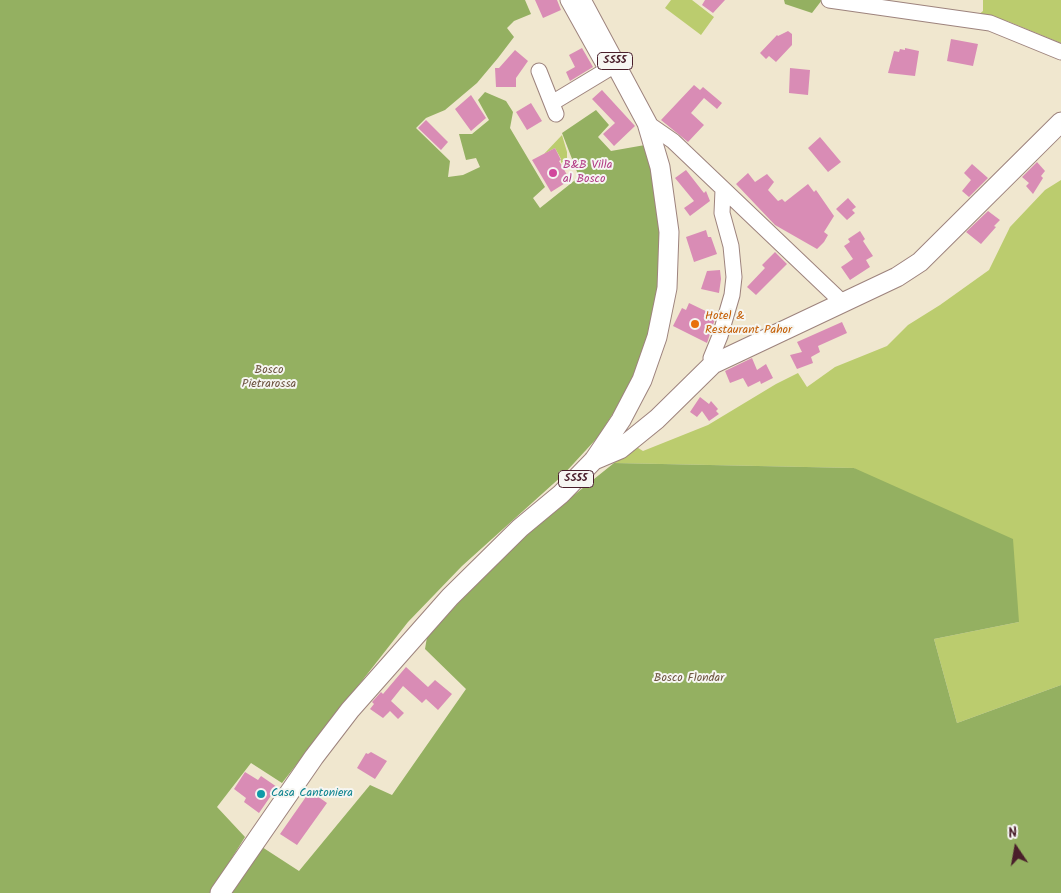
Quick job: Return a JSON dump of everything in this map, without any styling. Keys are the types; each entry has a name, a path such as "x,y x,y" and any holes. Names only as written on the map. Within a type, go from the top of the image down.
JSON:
{"main road":[{"name":"SS55","path":"220,893 320,749 399,652 450,596 520,528 566,489 594,460 621,420 642,380 657,336 667,288 669,232 666,203 660,167 647,123 612,67 581,0"},
{"path":"594,460 620,449 657,419 713,364 897,277 920,262 1061,122"}],"street":[{"path":"539,71 554,109 612,67 568,0"},
{"path":"829,0 990,23 1061,52"},
{"path":"647,123 673,141 842,302"},
{"path":"713,364 711,358 729,303 734,277 733,254 722,213 723,190"}],"green space":[{"name":"Bosco Pietrarossa","path":"0,0 525,0 531,14 514,21 507,28 514,37 477,83 445,110 426,118 416,128 450,161 448,177 463,175 480,167 476,158 466,160 459,134 472,134 489,120 478,100 485,92 506,101 513,112 510,128 545,187 533,198 540,208 579,177 562,133 596,110 609,125 598,137 611,151 645,145 652,166 662,231 661,280 655,322 640,365 628,390 598,437 563,475 462,566 408,622 282,783 251,763 217,807 245,837 210,893 0,893"},
{"path":"671,0 692,0 714,17 701,35 665,8"},
{"path":"784,0 822,0 812,13 785,4"},
{"path":"983,0 1061,0 1061,43 1007,21 977,16 983,11"},
{"path":"562,135 567,159 561,163 555,148 544,154"},
{"path":"1061,180 1061,685 957,723 934,639 1019,622 854,468 614,463 635,446 643,451 708,425 798,373 807,387 835,367 887,346 908,325 989,270 1010,227 1045,190"},
{"name":"Bosco Flondar","path":"614,463 854,468 1013,539 1019,622 934,639 957,723 1061,685 1061,893 231,893 262,847 299,871 370,785 392,795 466,689 425,649 427,637 484,575 543,520"}],"building":[{"path":"535,0 557,0 561,10 543,18"},
{"path":"705,0 725,0 713,13 702,5"},
{"path":"788,31 792,34 792,45 776,62 769,56 766,59 760,53 777,35"},
{"path":"951,39 978,44 973,66 947,61"},
{"path":"582,48 593,67 570,81 566,72 575,67 569,55"},
{"path":"905,48 919,51 915,76 888,73 894,51 899,52 900,49 905,50"},
{"path":"515,50 528,61 516,78 516,87 496,87 495,68 499,68"},
{"path":"790,68 810,70 808,95 789,93"},
{"path":"694,85 700,90 703,87 722,103 717,109 704,98 691,113 704,125 688,142 661,120"},
{"path":"602,90 635,126 614,146 603,134 615,123 592,99"},
{"path":"471,95 486,118 471,131 455,109"},
{"path":"531,103 542,121 527,130 516,112"},
{"path":"426,120 448,142 441,150 418,128"},
{"path":"820,137 841,162 828,172 808,148"},
{"name":"B&B Villa al Bosco","path":"555,148 561,160 559,161 570,180 551,192 532,160"},
{"path":"1037,162 1045,171 1033,194 1026,186 1029,183 1022,177"},
{"path":"972,164 988,178 969,197 962,191 971,180 964,173"},
{"path":"686,170 704,193 706,191 710,201 690,216 684,208 694,201 675,178"},
{"path":"748,173 755,182 767,174 774,182 768,190 778,201 782,199 785,202 808,184 814,192 816,190 834,216 824,232 828,235 817,249 775,225 736,184"},
{"path":"848,198 856,207 852,210 855,213 847,220 836,209"},
{"path":"988,211 1000,220 981,244 966,232"},
{"path":"706,230 708,237 711,237 717,254 694,262 686,237"},
{"path":"860,231 865,239 863,241 873,256 866,260 870,267 850,280 841,267 853,259 844,246 850,242 848,239"},
{"path":"775,252 787,264 756,295 747,287 765,268 762,265"},
{"path":"720,270 719,293 701,289 707,271"},
{"name":"Hotel & Restaurant Pahor","path":"689,303 716,316 707,343 673,326 682,308 686,310"},
{"path":"842,322 847,333 818,346 820,352 811,357 813,363 797,369 790,355 802,352 797,342"},
{"path":"752,358 757,370 766,364 773,378 761,384 760,381 748,387 743,378 730,383 725,371"},
{"path":"700,397 709,404 711,401 718,409 716,411 719,414 709,421 702,411 697,417 690,412"},
{"path":"406,667 428,687 435,680 452,694 438,710 426,699 422,703 403,686 391,701 404,713 398,719 390,711 383,718 370,709 374,704 372,702 381,692 383,694"},
{"path":"371,752 387,761 375,779 357,768 366,753"},
{"name":"Casa Cantoniera","path":"245,772 258,780 261,776 277,787 259,813 244,802 246,798 234,789"},
{"path":"310,791 327,803 297,845 280,834"}],"place":[{"name":"B&B Villa al Bosco","path":"553,173"},
{"name":"Hotel & Restaurant Pahor","path":"695,324"},
{"name":"Casa Cantoniera","path":"261,794"}]}
